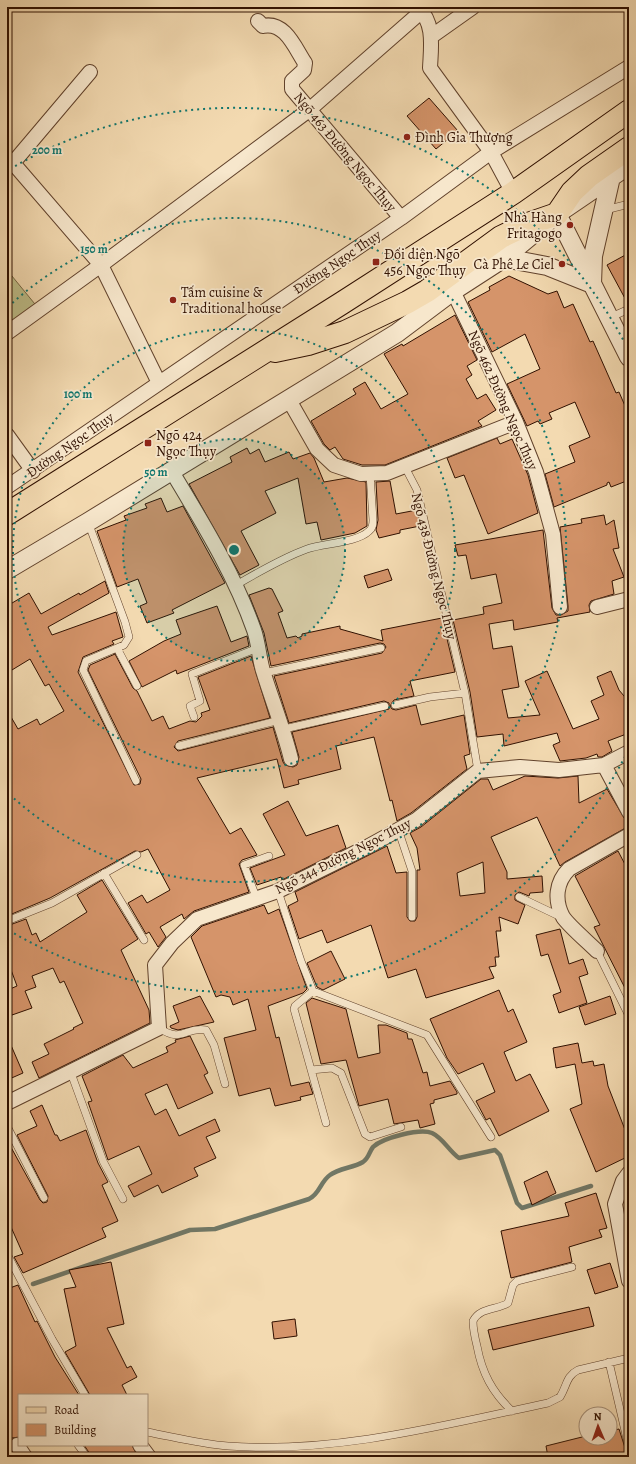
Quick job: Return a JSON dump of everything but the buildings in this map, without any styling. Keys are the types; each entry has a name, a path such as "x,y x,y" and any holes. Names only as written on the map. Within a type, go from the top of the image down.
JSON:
{"main road":[{"name":"Đường Ngọc Thụy","path":"7,514 262,354 513,193 582,146 629,111"},
{"path":"262,354 308,344 344,332 408,302 427,291 501,237 528,224 557,214 572,192 590,176 629,148"}],"street":[{"path":"432,36 473,7"},
{"path":"7,333 309,110 420,9 432,36 430,68 491,152 513,193"},
{"name":"Ngõ 463 Đường Ngọc Thụy","path":"258,21 263,26 269,25 282,29 305,63 304,70 292,81 292,89 401,218"},
{"name":"Đường Ngọc Thụy","path":"7,487 33,471 401,218 491,152 629,67"},
{"path":"90,72 13,163 101,265 159,383"},
{"path":"7,570 397,333 453,291 504,258 557,214 629,165"},
{"path":"592,284 593,256 611,177"},
{"path":"557,214 629,357"},
{"path":"504,258 547,266 592,284"},
{"name":"Ngõ 462 Đường Ngọc Thụy","path":"453,291 516,422 536,472 553,534 560,607"},
{"path":"289,400 317,449 334,465 360,474 387,473 516,422"},
{"path":"7,435 33,471"},
{"path":"171,470 215,541 236,585 254,631 264,673 282,725 291,759"},
{"path":"597,607 629,599"},
{"path":"478,771 520,767 559,770 604,765 629,752"},
{"path":"604,765 629,812"},
{"name":"Ngõ 344 Đường Ngọc Thụy","path":"159,1028 155,965 172,943 197,919 256,897 278,891 416,820 478,771"},
{"path":"596,951 563,918 556,895 562,875 569,868 629,835"},
{"path":"7,1103 71,1073 159,1028"},
{"path":"629,1173 622,1181 615,1204 629,1281"},
{"path":"14,1446 25,1457"},
{"path":"141,1446 149,1457"}],"lane":[{"path":"603,210 629,204"},
{"path":"609,318 629,309"},
{"name":"Ngõ 438 Đường Ngọc Thụy","path":"405,467 417,490 464,693 478,771"},
{"path":"236,585 270,565 309,549 341,542 369,531 373,520 370,474"},
{"path":"88,522 129,633 128,640 117,648 86,661 83,670 136,781"},
{"path":"117,648 137,686"},
{"path":"194,717 190,706 200,701 192,674 258,648"},
{"path":"264,673 381,648"},
{"path":"396,705 430,697 464,693"},
{"path":"179,746 385,706"},
{"path":"398,829 412,871 412,917"},
{"path":"7,921 52,904 104,873 137,856"},
{"path":"256,897 244,865 269,856"},
{"path":"104,873 144,940"},
{"path":"278,891 300,962 313,991 427,1035 491,1137"},
{"path":"520,897 563,918"},
{"path":"596,951 629,1016"},
{"path":"313,991 295,1006 294,1010 326,1123"},
{"path":"159,1028 169,1034 178,1036 201,1029 206,1030 214,1045 225,1084"},
{"path":"311,1070 332,1068 340,1073 365,1134 370,1137 402,1127"},
{"path":"71,1073 103,1161 123,1199"},
{"path":"7,1126 44,1198"},
{"path":"7,1254 52,1339 84,1394"},
{"path":"512,1411 496,1394 485,1376 479,1359 473,1321 476,1315 481,1312 508,1303 513,1286 517,1281 572,1267"},
{"path":"148,1432 228,1446 304,1445 361,1440 512,1411 555,1400 564,1391 569,1377 578,1370 629,1358"},
{"path":"609,1362 629,1448"},
{"path":"79,1446 87,1457"}],"green space":[{"path":"7,270 39,309 7,326"}],"waterway":[{"path":"33,1284 190,1230 215,1229 309,1199 316,1194 324,1181 330,1175 363,1162 367,1159 373,1147 384,1140 410,1133 426,1132 436,1135 459,1158 495,1150 500,1155 517,1203 522,1208 591,1186"}],"place":[{"name":"Đình Gia Thượng","path":"407,137"},
{"name":"Nhà Hàng Fritagogo","path":"570,225"},
{"name":"Đối diện Ngõ 456 Ngọc Thụy","path":"376,262"},
{"name":"Cà Phê Le Ciel","path":"562,264"},
{"name":"Tấm cuisine & Traditional house","path":"173,300"},
{"name":"Ngõ 424 Ngọc Thụy","path":"148,443"}]}
